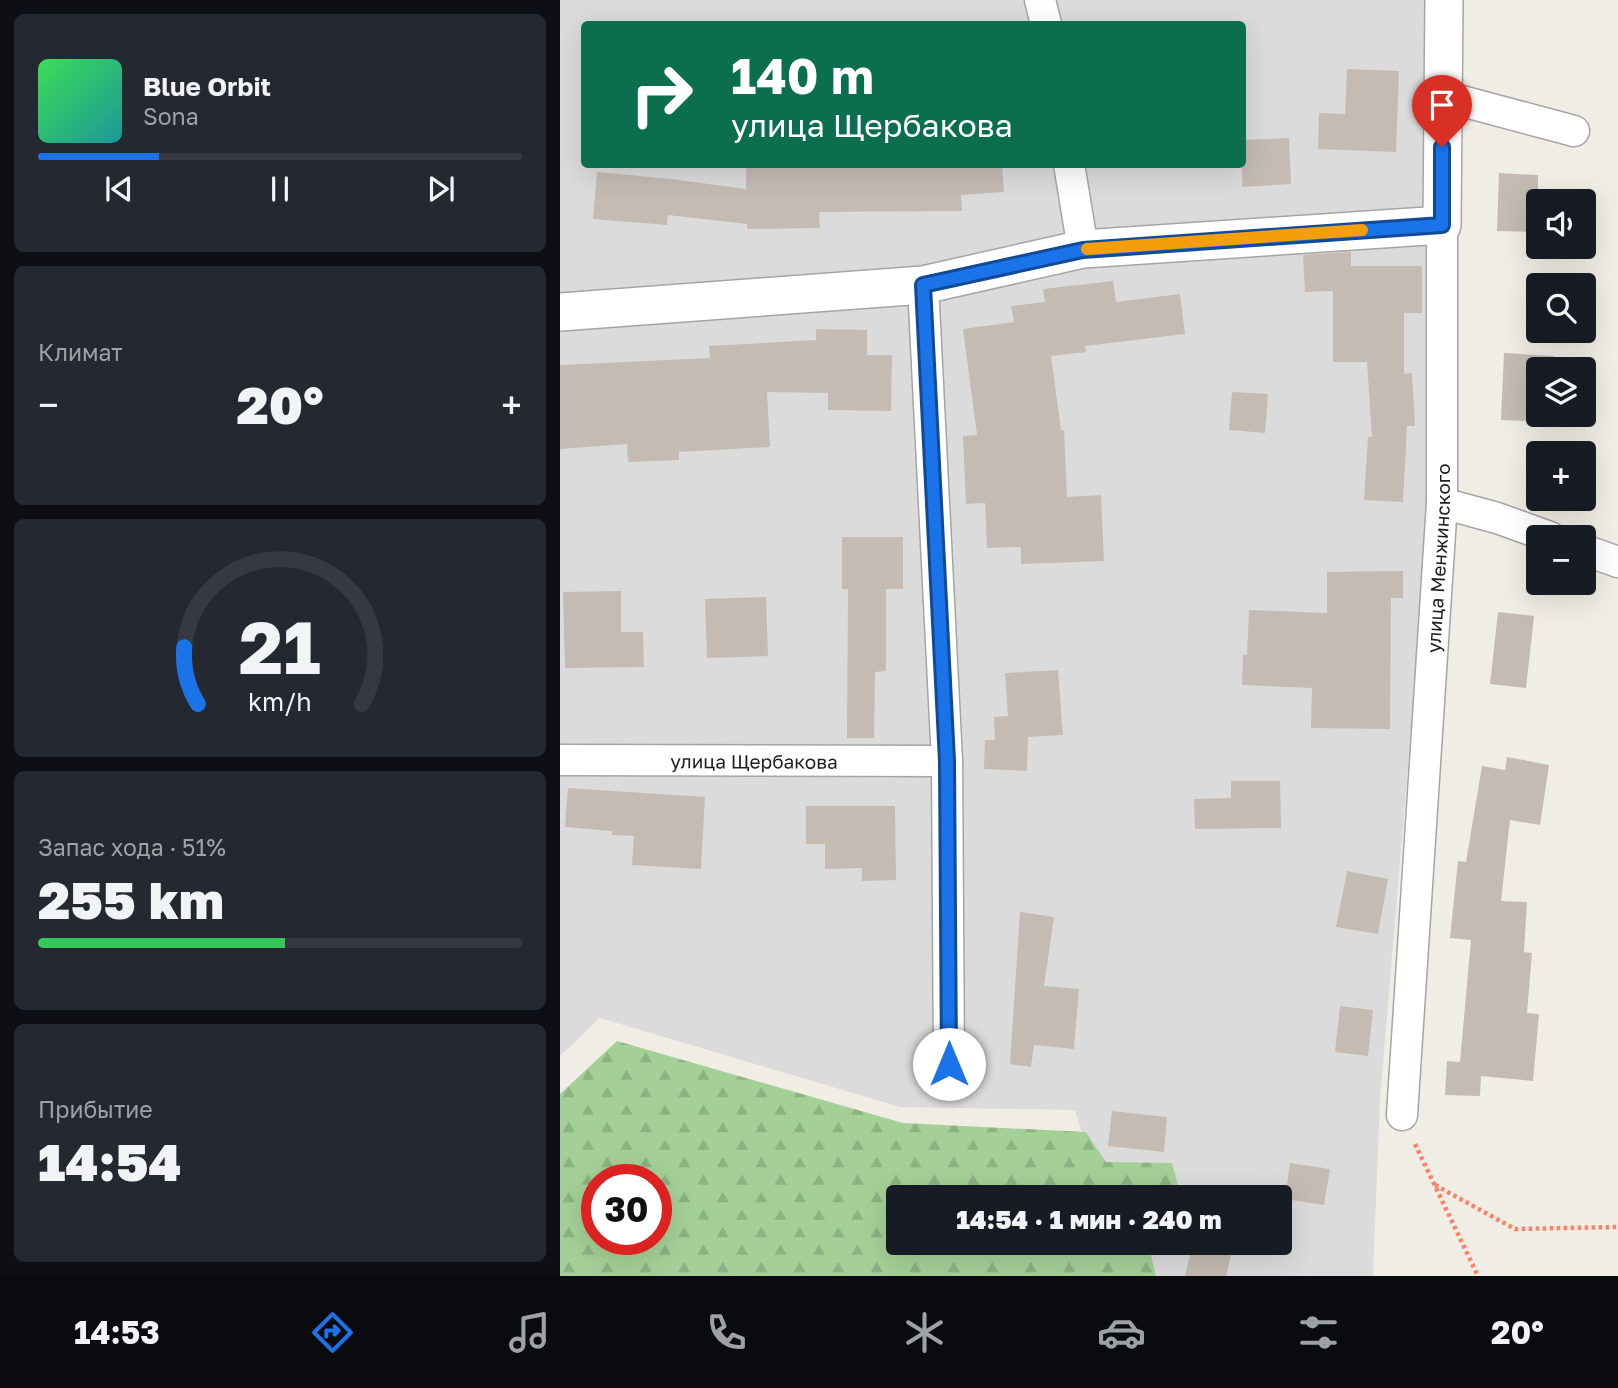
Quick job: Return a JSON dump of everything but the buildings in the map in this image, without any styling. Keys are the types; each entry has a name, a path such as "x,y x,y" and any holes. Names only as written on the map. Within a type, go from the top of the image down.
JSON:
{"street":[{"path":"1040,0 1045,21"},
{"name":"улица Менжинского","path":"1402,1115 1442,503 1444,0"},
{"path":"1443,96 1574,131"},
{"path":"1070,168 1083,250"},
{"path":"560,312 923,285 1083,250 1442,225"},
{"path":"923,285 947,761 949,1064"},
{"path":"1442,503 1526,529"},
{"path":"1596,554 1618,562"},
{"name":"улица Щербакова","path":"560,760 947,761"}],"path":[{"path":"1402,1115 1478,1276"},
{"path":"1435,1185 1515,1229 1618,1227"}],"shaded area":[{"path":"560,0 1435,0 1430,504 1380,1100 1373,1276 1127,1276 1121,1255 1292,1255 1292,1185 1098,1185 1075,1110 900,1107 600,1018 560,1056"}],"green space":[{"path":"617,1041 903,1123 1086,1132 1106,1162 1172,1163 1178,1185 886,1185 886,1255 1151,1255 1156,1276 560,1276 560,1094"}],"slow traffic":[{"path":"1087,249 1362,230"}],"route":[{"path":"949,1064 947,761 923,285 1083,250 1442,225 1442,147"}]}
